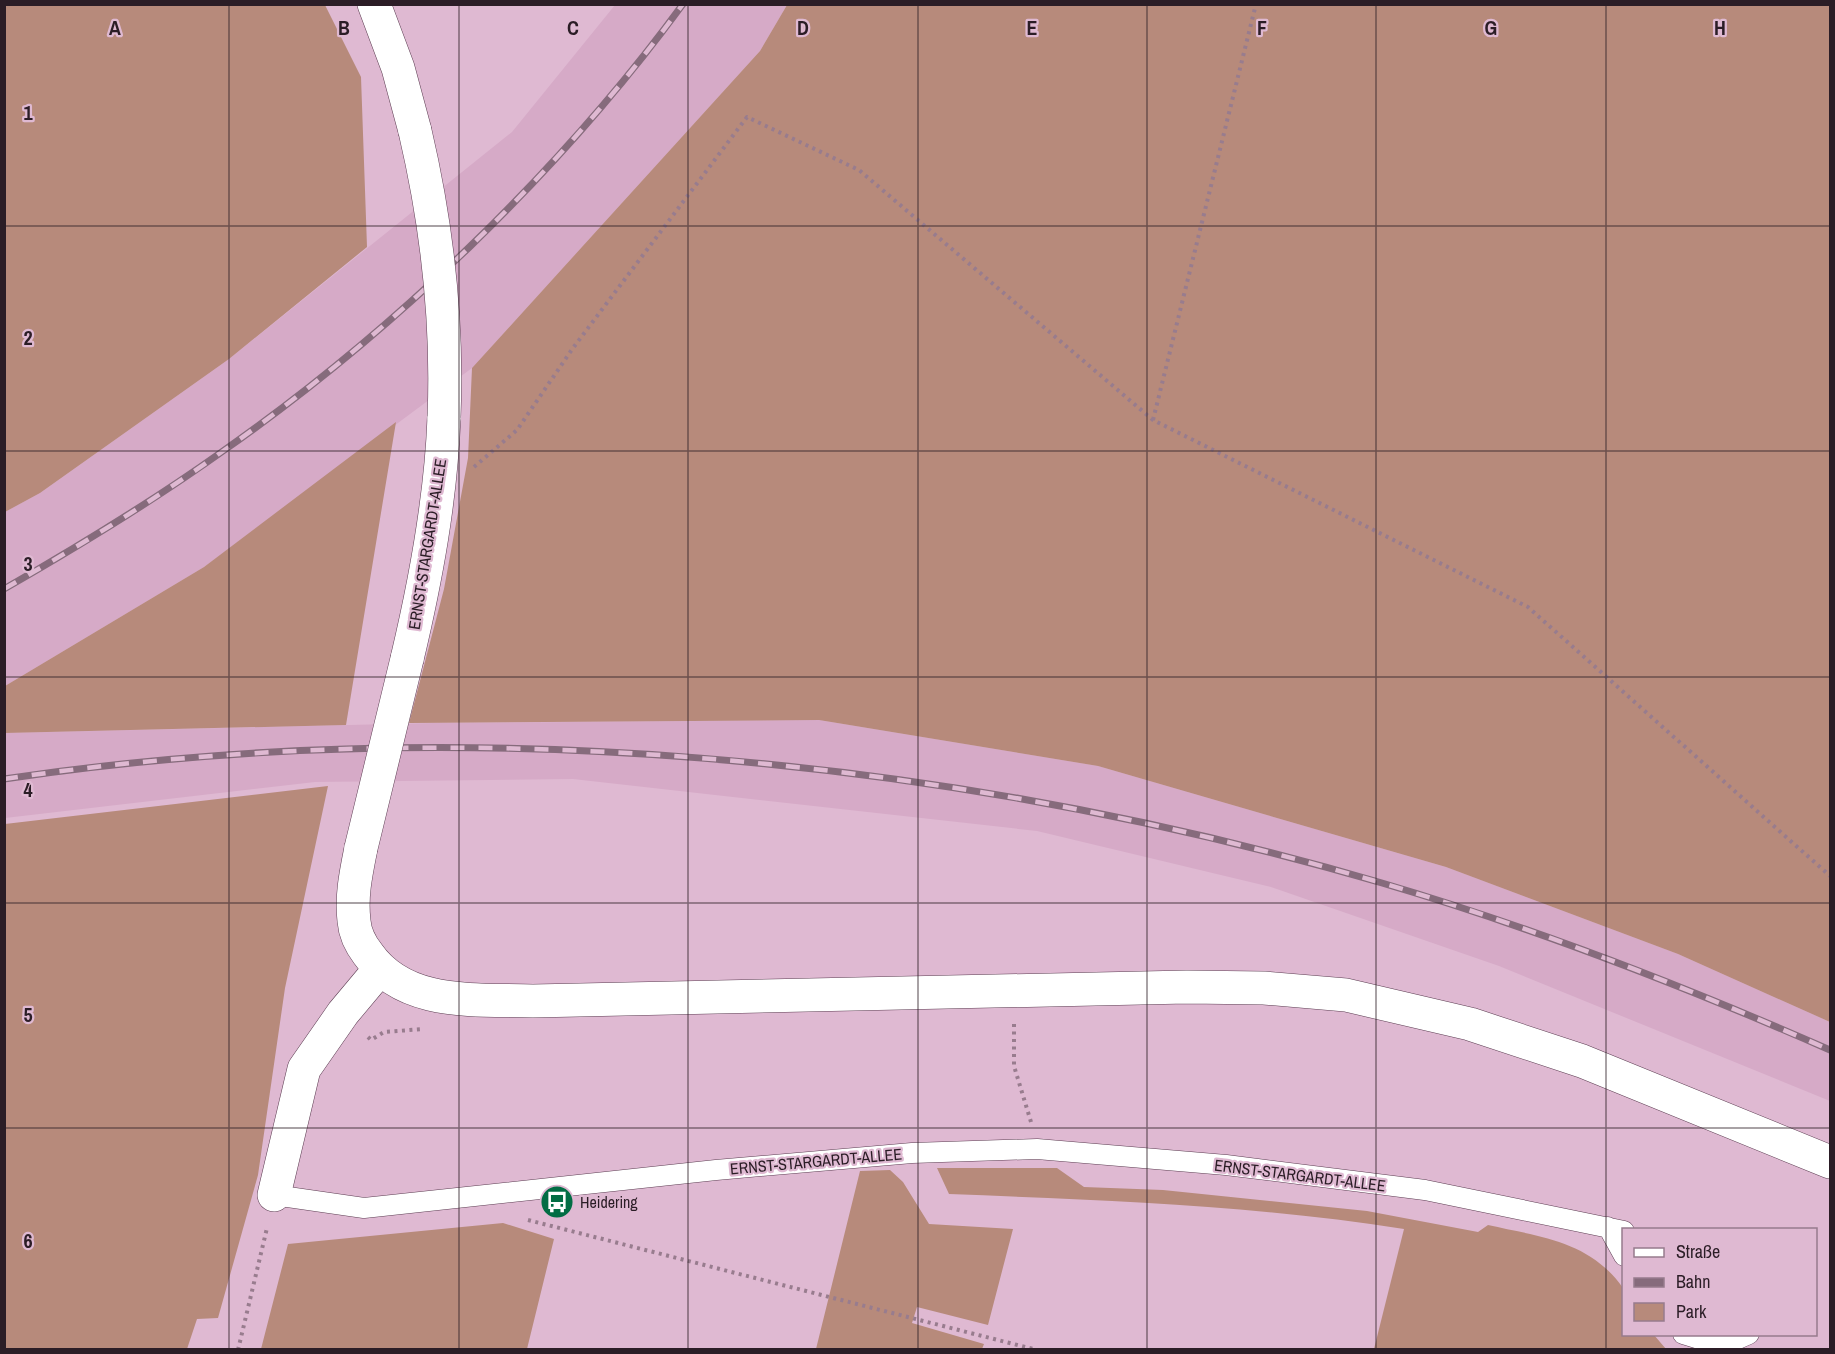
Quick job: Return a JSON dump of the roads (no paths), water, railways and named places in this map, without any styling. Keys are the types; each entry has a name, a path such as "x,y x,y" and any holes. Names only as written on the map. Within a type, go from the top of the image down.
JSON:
{"street":[{"name":"ERNST-STARGARDT-ALLEE","path":"374,4 398,68 415,132 433,221 439,268 446,369 441,474 426,572 408,659 353,886 354,923 360,943 379,970 411,990 435,995 533,1001 1014,989 1264,988 1346,995 1470,1024 1582,1061 1830,1161"},
{"path":"274,1195 304,1068 343,1013 379,970"}],"lane":[{"name":"ERNST-STARGARDT-ALLEE","path":"274,1195 364,1208 728,1169 912,1154 1037,1149 1226,1165 1425,1190 1616,1229 1622,1252"},
{"path":"1687,1336 1722,1346 1747,1336"}],"railway":[{"path":"4,589 115,523 197,470 287,405 411,302 471,246 583,128 635,67 683,4"},
{"path":"4,779 175,759 348,749 523,749 698,758 873,776 1045,803 1216,839 1382,883 1496,919 1609,959 1830,1050"}],"place":[{"name":"Heidering","path":"557,1202"}]}
